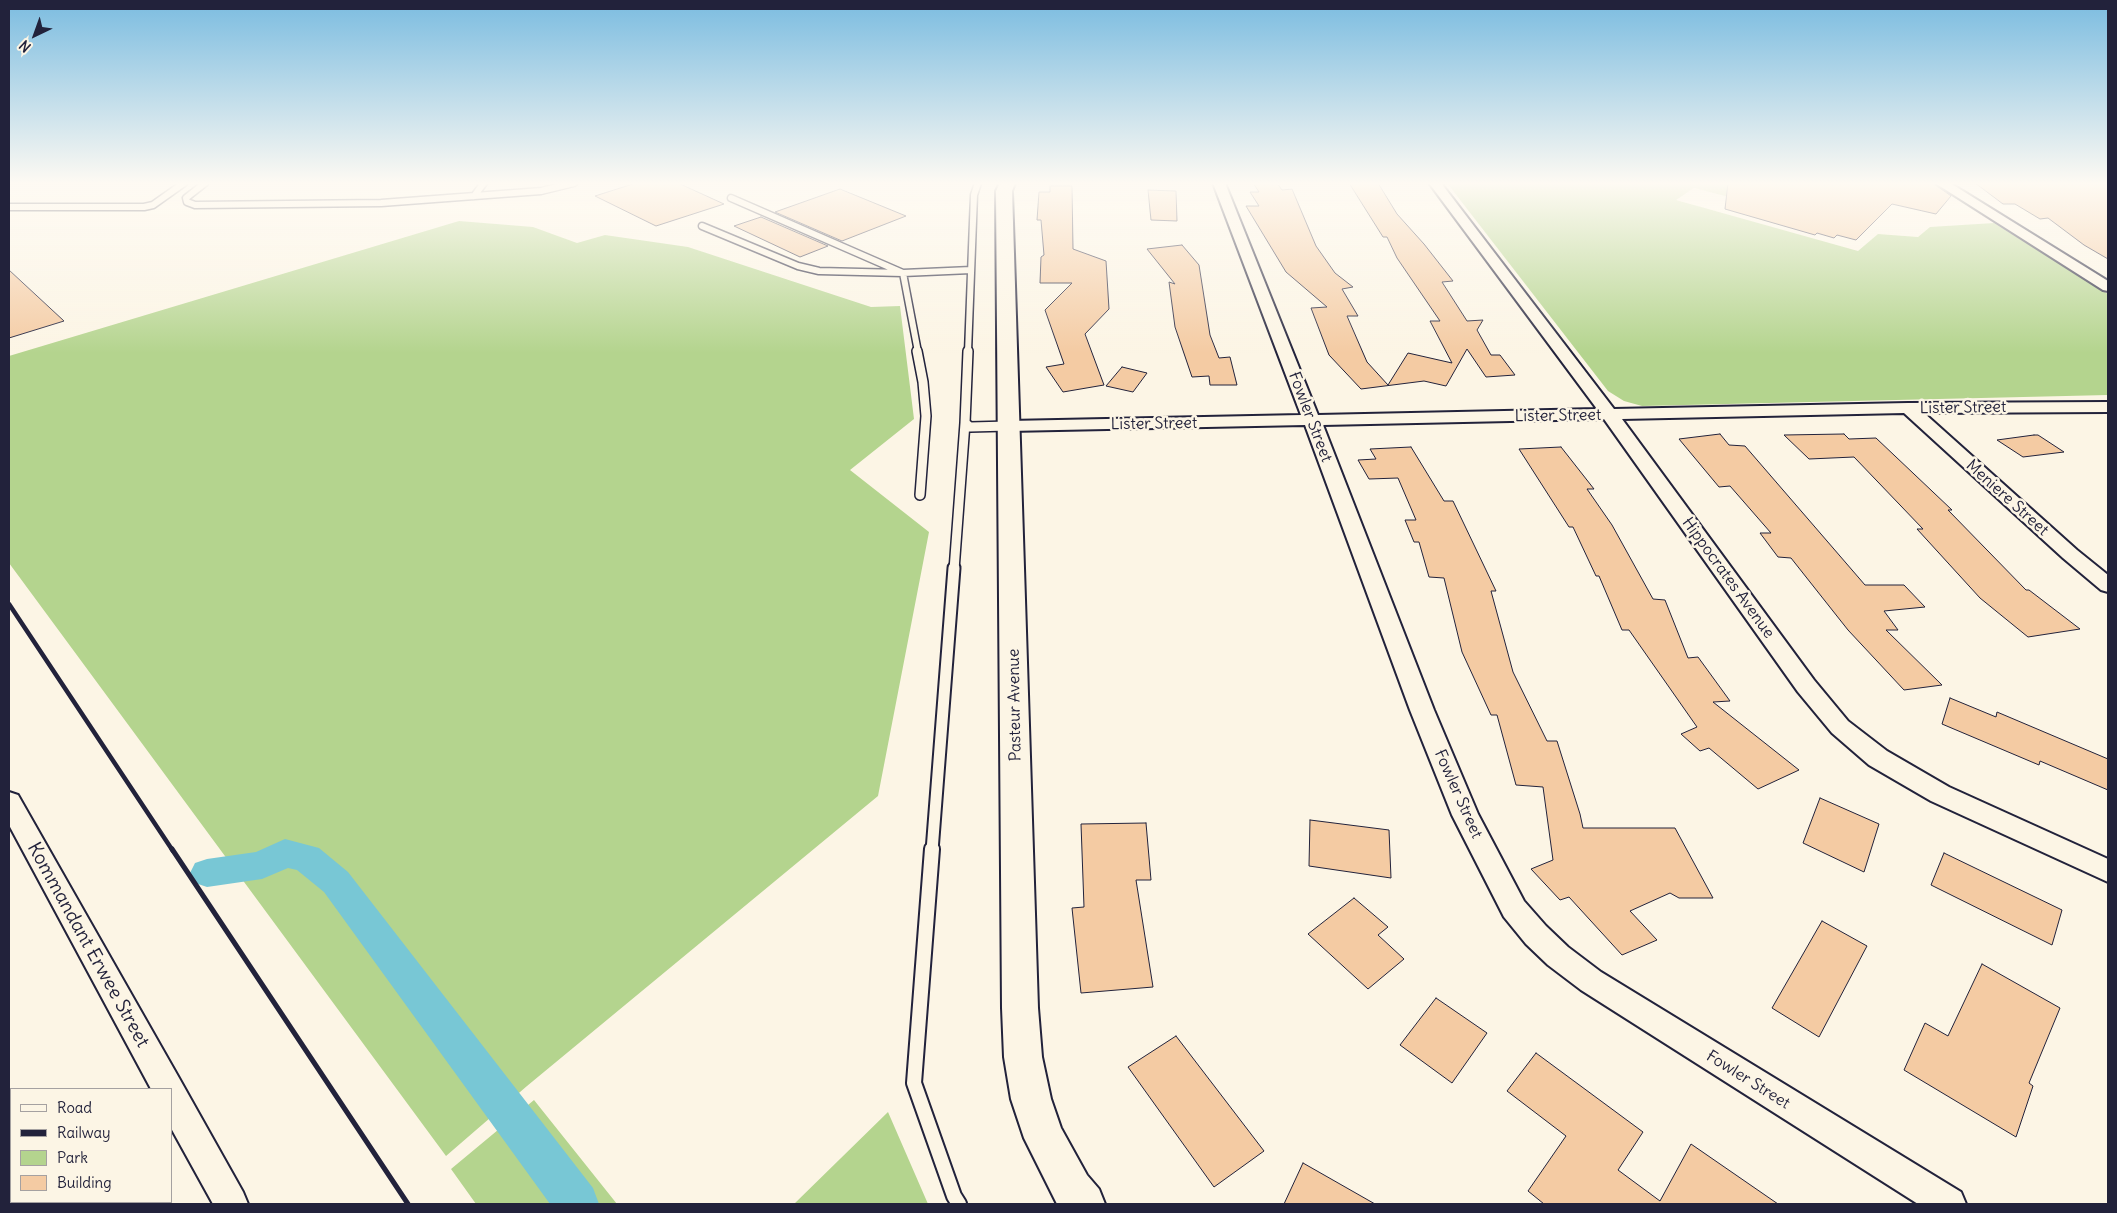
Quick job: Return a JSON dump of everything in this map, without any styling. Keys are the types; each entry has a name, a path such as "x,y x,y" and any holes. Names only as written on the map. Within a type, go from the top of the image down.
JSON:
{"street":[{"name":"Pasteur Avenue","path":"999,240 1009,426 1020,998 1023,1057 1031,1099 1044,1138 1072,1190 1084,1204"},
{"name":"Fowler Street","path":"1242,240 1464,815 1514,909 1536,935 1558,956 1591,981 1949,1204"},
{"name":"Hippocrates Avenue","path":"1478,240 1610,414 1806,686 1840,727 1878,758 1940,794 2108,871"},
{"path":"2033,240 2108,286"},
{"name":"Lister Street","path":"1009,426 1908,408 2108,407"},
{"name":"Meniere Street","path":"1908,408 2070,554 2108,585"},
{"name":"Kommandant Erwee Street","path":"9,802 167,1088"},
{"path":"172,1098 231,1204"}],"lane":[{"path":"735,240 798,266 819,271 903,272 971,270"},
{"path":"828,240 903,272"},
{"path":"959,1204 954,1196 914,1083 965,423 972,240"},
{"path":"903,272 923,382 926,416 920,495"},
{"path":"965,423 970,426 1009,426"}],"green space":[{"path":"397,240 568,240 577,243 589,240 637,240 688,247 871,307 900,306 914,419 850,470 929,532 878,796 527,1086 446,1156 9,563 9,356"},
{"path":"1491,240 1817,240 1858,251 1871,240 2021,240 2108,294 2108,395 1642,406 1624,401 1608,391"},
{"path":"534,1100 617,1204 476,1204 451,1169"},
{"path":"888,1112 928,1204 794,1204"}],"building":[{"path":"763,240 813,240 828,246 800,257"},
{"path":"1043,240 1073,240 1073,249 1106,261 1109,309 1085,334 1104,385 1063,392 1046,367 1064,364 1045,310 1072,283 1040,283 1041,257 1044,255"},
{"path":"1266,240 1313,240 1335,273 1353,287 1342,289 1358,316 1347,316 1367,362 1388,385 1408,353 1452,363 1430,321 1440,321 1397,258 1388,240 1420,240 1453,281 1442,282 1467,321 1483,320 1477,330 1491,355 1500,355 1515,375 1486,377 1467,349 1446,386 1424,381 1361,389 1329,355 1311,308 1327,307 1286,272"},
{"path":"2077,240 2108,240 2108,259"},
{"path":"1182,245 1199,265 1210,335 1219,358 1230,357 1237,385 1210,385 1209,376 1192,377 1175,327 1169,282 1175,284 1147,249"},
{"path":"9,270 64,321 9,338"},
{"path":"1122,367 1147,373 1133,392 1106,386"},
{"path":"1720,434 1729,445 1745,446 1865,585 1904,585 1925,607 1884,611 1898,630 1886,630 1942,685 1904,690 1848,630 1791,558 1778,557 1760,533 1771,533 1730,486 1719,487 1679,439"},
{"path":"1844,434 1849,439 1876,438 1952,510 1948,510 2026,590 2029,590 2080,629 2028,637 1980,598 1917,529 1923,529 1854,457 1809,459 1784,435"},
{"path":"2038,435 2064,452 2023,457 1997,440"},
{"path":"1411,447 1444,501 1453,501 1496,591 1491,591 1513,672 1547,741 1557,741 1583,828 1675,828 1713,898 1679,898 1670,893 1630,911 1657,940 1622,955 1569,897 1560,900 1531,869 1553,860 1543,787 1516,785 1497,715 1491,715 1462,652 1444,578 1429,577 1419,542 1414,542 1405,520 1416,520 1398,478 1369,479 1358,460 1376,459 1370,449"},
{"path":"1561,447 1594,489 1587,489 1612,525 1653,599 1665,600 1688,658 1698,657 1730,701 1713,702 1799,770 1758,789 1709,748 1700,751 1681,734 1697,727 1629,630 1622,630 1599,576 1596,576 1573,527 1569,527 1519,449"},
{"path":"1950,698 1996,717 1997,712 2108,759 2108,790 2040,761 2039,765 1942,724"},
{"path":"1820,798 1879,824 1864,872 1803,843"},
{"path":"1310,820 1389,830 1391,878 1309,866"},
{"path":"1146,823 1151,880 1136,880 1153,987 1081,993 1072,908 1084,907 1081,824"},
{"path":"1944,853 2062,910 2052,945 1931,885"},
{"path":"1354,898 1388,927 1378,935 1404,959 1368,989 1308,934"},
{"path":"1822,921 1867,946 1819,1037 1772,1008"},
{"path":"1982,964 2060,1008 2029,1083 2033,1086 2016,1137 1904,1070 1925,1023 1948,1036"},
{"path":"1436,998 1487,1033 1452,1083 1400,1045"},
{"path":"1176,1036 1264,1151 1214,1187 1128,1067"},
{"path":"1536,1053 1643,1132 1618,1170 1660,1201 1691,1144 1778,1204 1544,1204 1528,1191 1566,1136 1507,1091"},
{"path":"1303,1163 1375,1204 1284,1204"}],"waterway":[{"path":"207,873 262,865 285,853 307,858 336,882 577,1204"}],"railway":[{"path":"9,604 173,851"},
{"path":"172,849 408,1204"}]}
